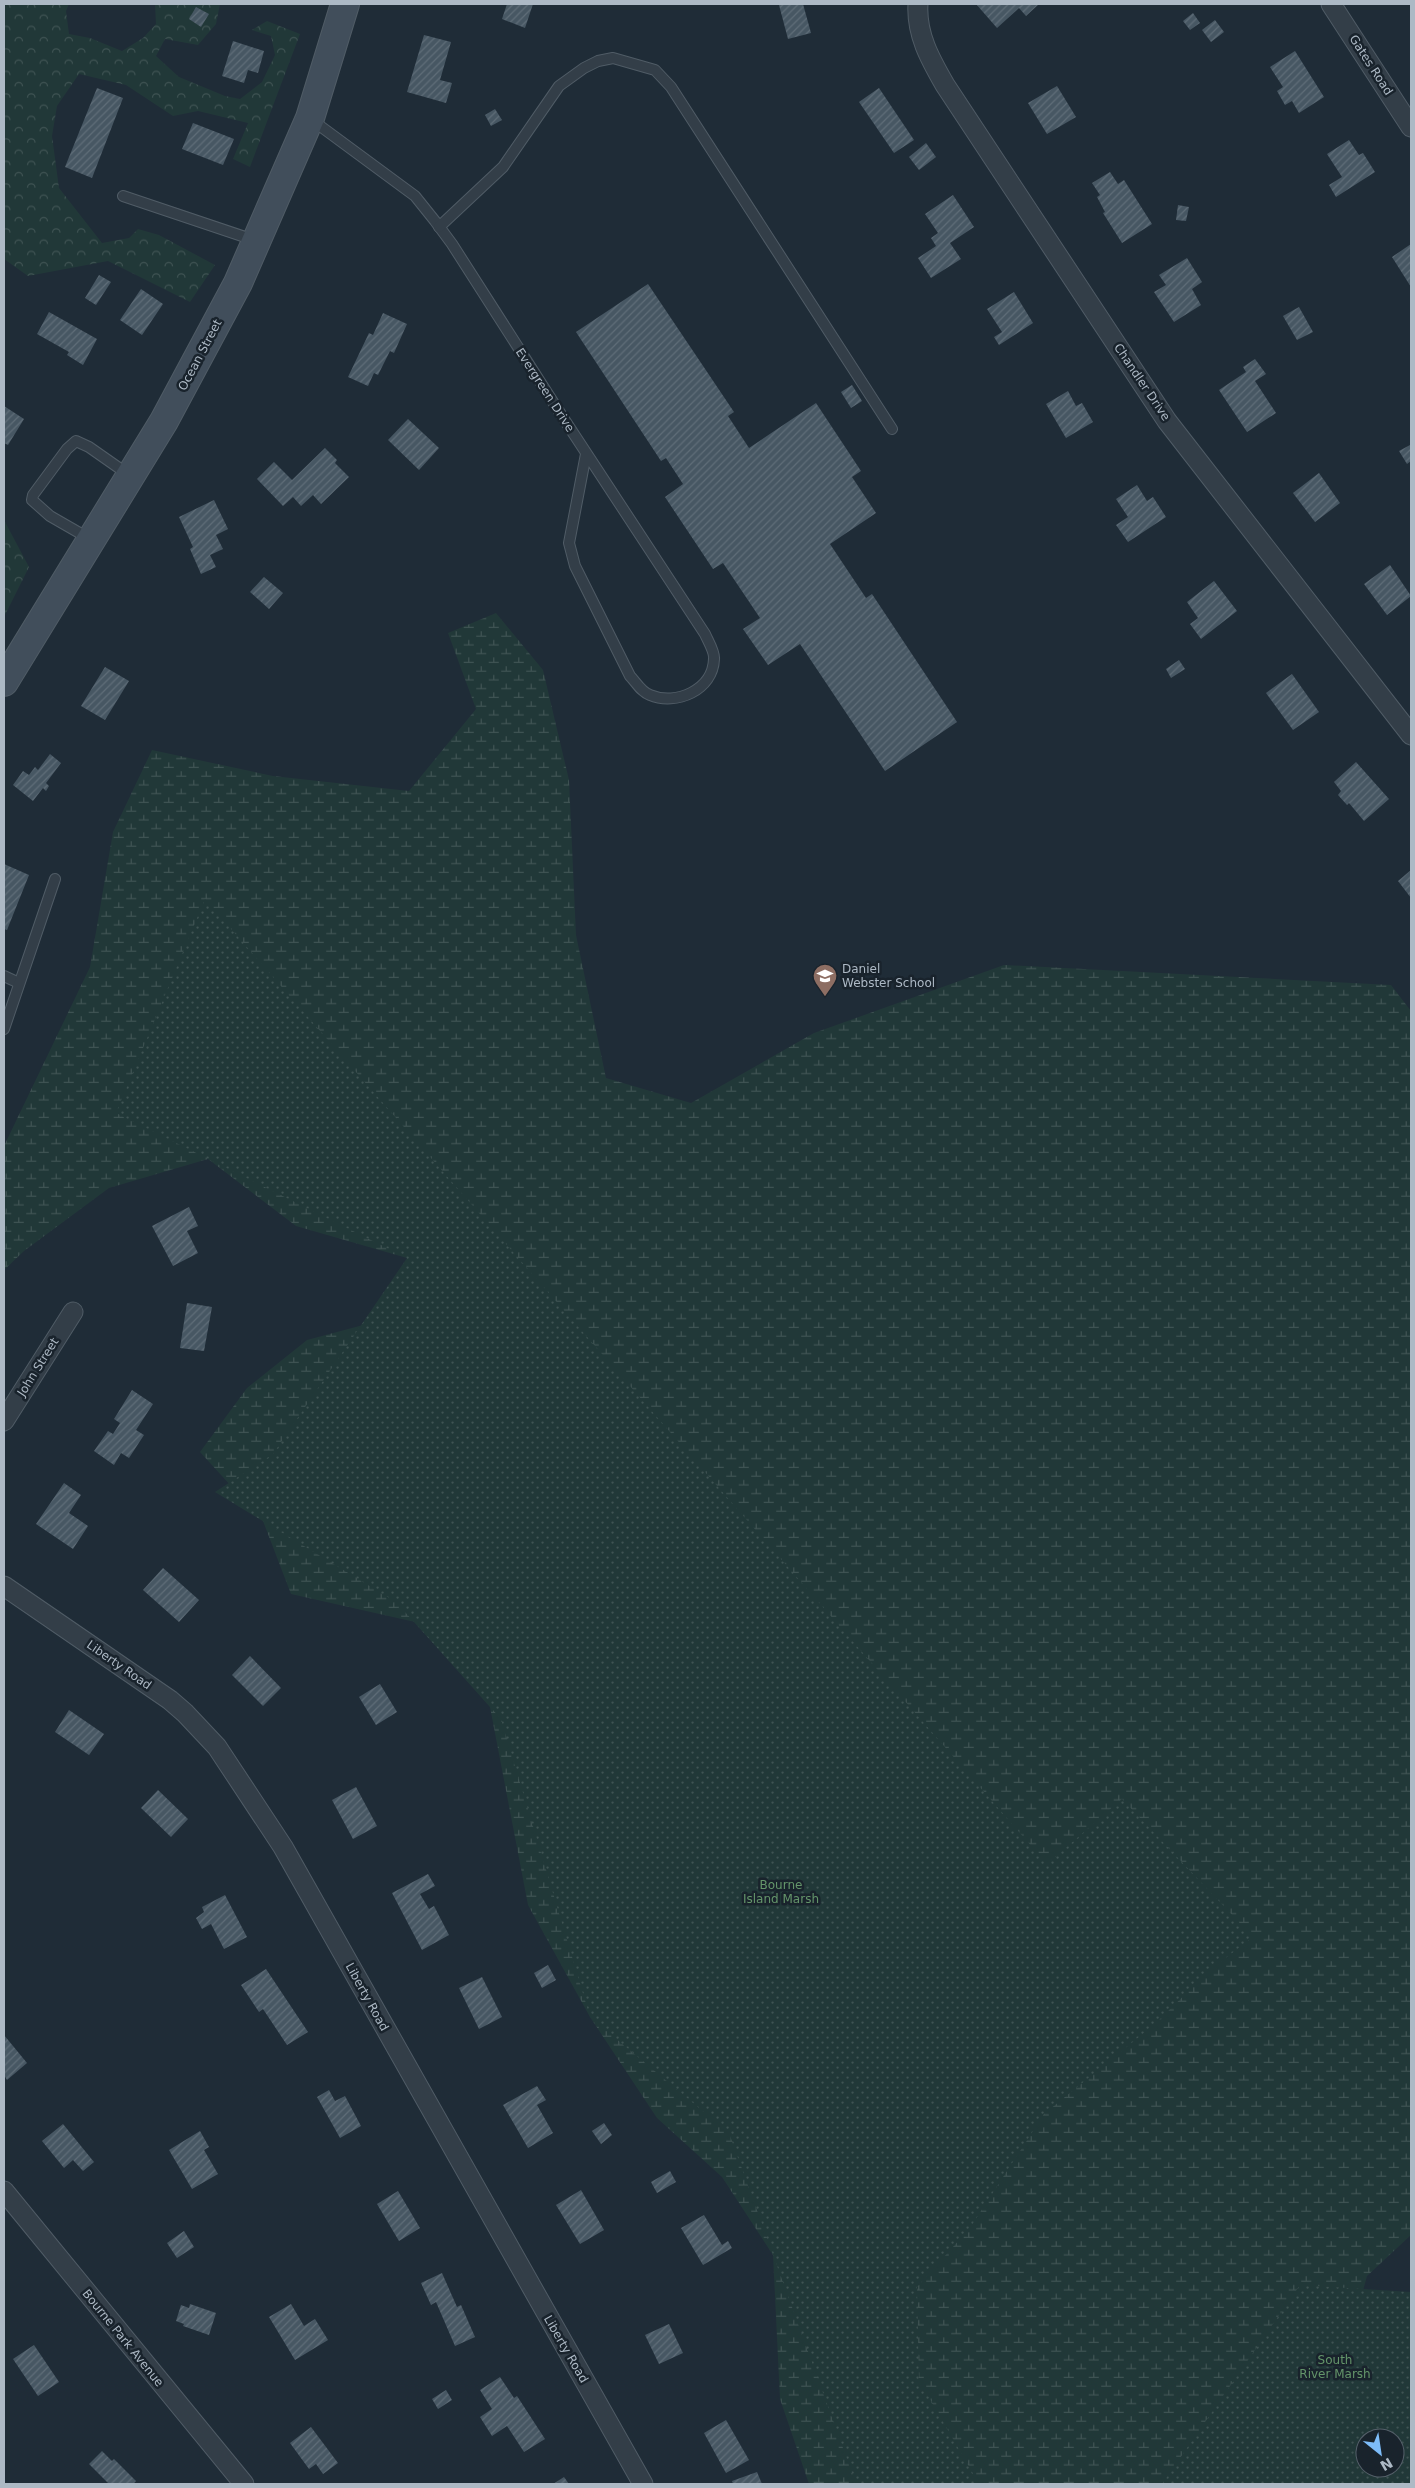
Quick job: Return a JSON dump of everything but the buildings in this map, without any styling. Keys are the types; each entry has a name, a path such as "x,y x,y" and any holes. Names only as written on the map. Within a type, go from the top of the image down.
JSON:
{"main road":[{"name":"Ocean Street","path":"5,678 130,475 202,352 258,241 310,118 345,4"}],"street":[{"name":"Chandler Drive","path":"918,4 922,38 931,60 945,85 1167,421 1411,735"},
{"name":"Gates Road","path":"1331,4 1411,127"},
{"name":"John Street","path":"4,1422 73,1312"},
{"name":"Liberty Road","path":"4,1586 170,1700 217,1747 238,1776 283,1847 500,2236 643,2484"},
{"name":"Bourne Park Avenue","path":"4,2191 244,2484"}],"lane":[{"path":"439,227 503,167 559,86 568,79 598,61 613,58 655,70 671,87 892,429"},
{"name":"Evergreen Drive","path":"310,118 415,196 439,227 705,634 715,658 706,682 688,695 663,698 649,695 640,688 630,676 574,566 570,543 586,454"},
{"path":"123,196 258,241"},
{"path":"91,539 50,516 32,500 33,495 67,449 76,441 89,447 130,475"},
{"path":"4,1029 55,878"},
{"path":"4,976 19,983"}],"green space":[{"path":"4,4 69,4 66,11 69,34 90,38 122,51 143,38 156,24 155,4 220,4 216,24 198,45 165,39 156,56 179,77 225,96 240,99 262,82 275,55 271,36 252,30 267,21 300,34 250,167 233,159 248,123 198,111 173,116 126,85 79,74 57,106 52,136 59,188 102,243 129,238 138,229 159,235 215,265 190,302 108,261 28,276 4,259"},
{"path":"4,520 29,567 4,617"},
{"path":"496,613 543,670 569,780 576,935 606,1078 691,1103 814,1033 1004,965 1391,985 1411,1011 1411,2235 1367,2276 1350,2338 1411,2372 1411,2484 809,2484 780,2399 773,2255 722,2177 657,2118 590,2017 528,1905 490,1707 415,1622 291,1594 263,1521 200,1452 247,1388 307,1340 427,1308 407,1258 296,1226 208,1159 109,1188 24,1251 4,1270 4,1146 90,967 113,832 152,750 273,776 409,791 476,709 448,633"},
{"name":"Bourne Island Marsh","path":"205,899 1047,1864 1122,1799 1253,1937 1210,1970 1155,2024 1044,2114 970,2228 917,2287 919,2380 979,2484 856,2484 729,2133 590,2017 501,1719 396,1602 215,1492 273,1454 407,1258 116,1113"},
{"name":"South River Marsh","path":"1300,2285 1411,2292 1411,2484 1162,2484"}],"place":[{"name":"Daniel Webster School","path":"825,997"}]}
